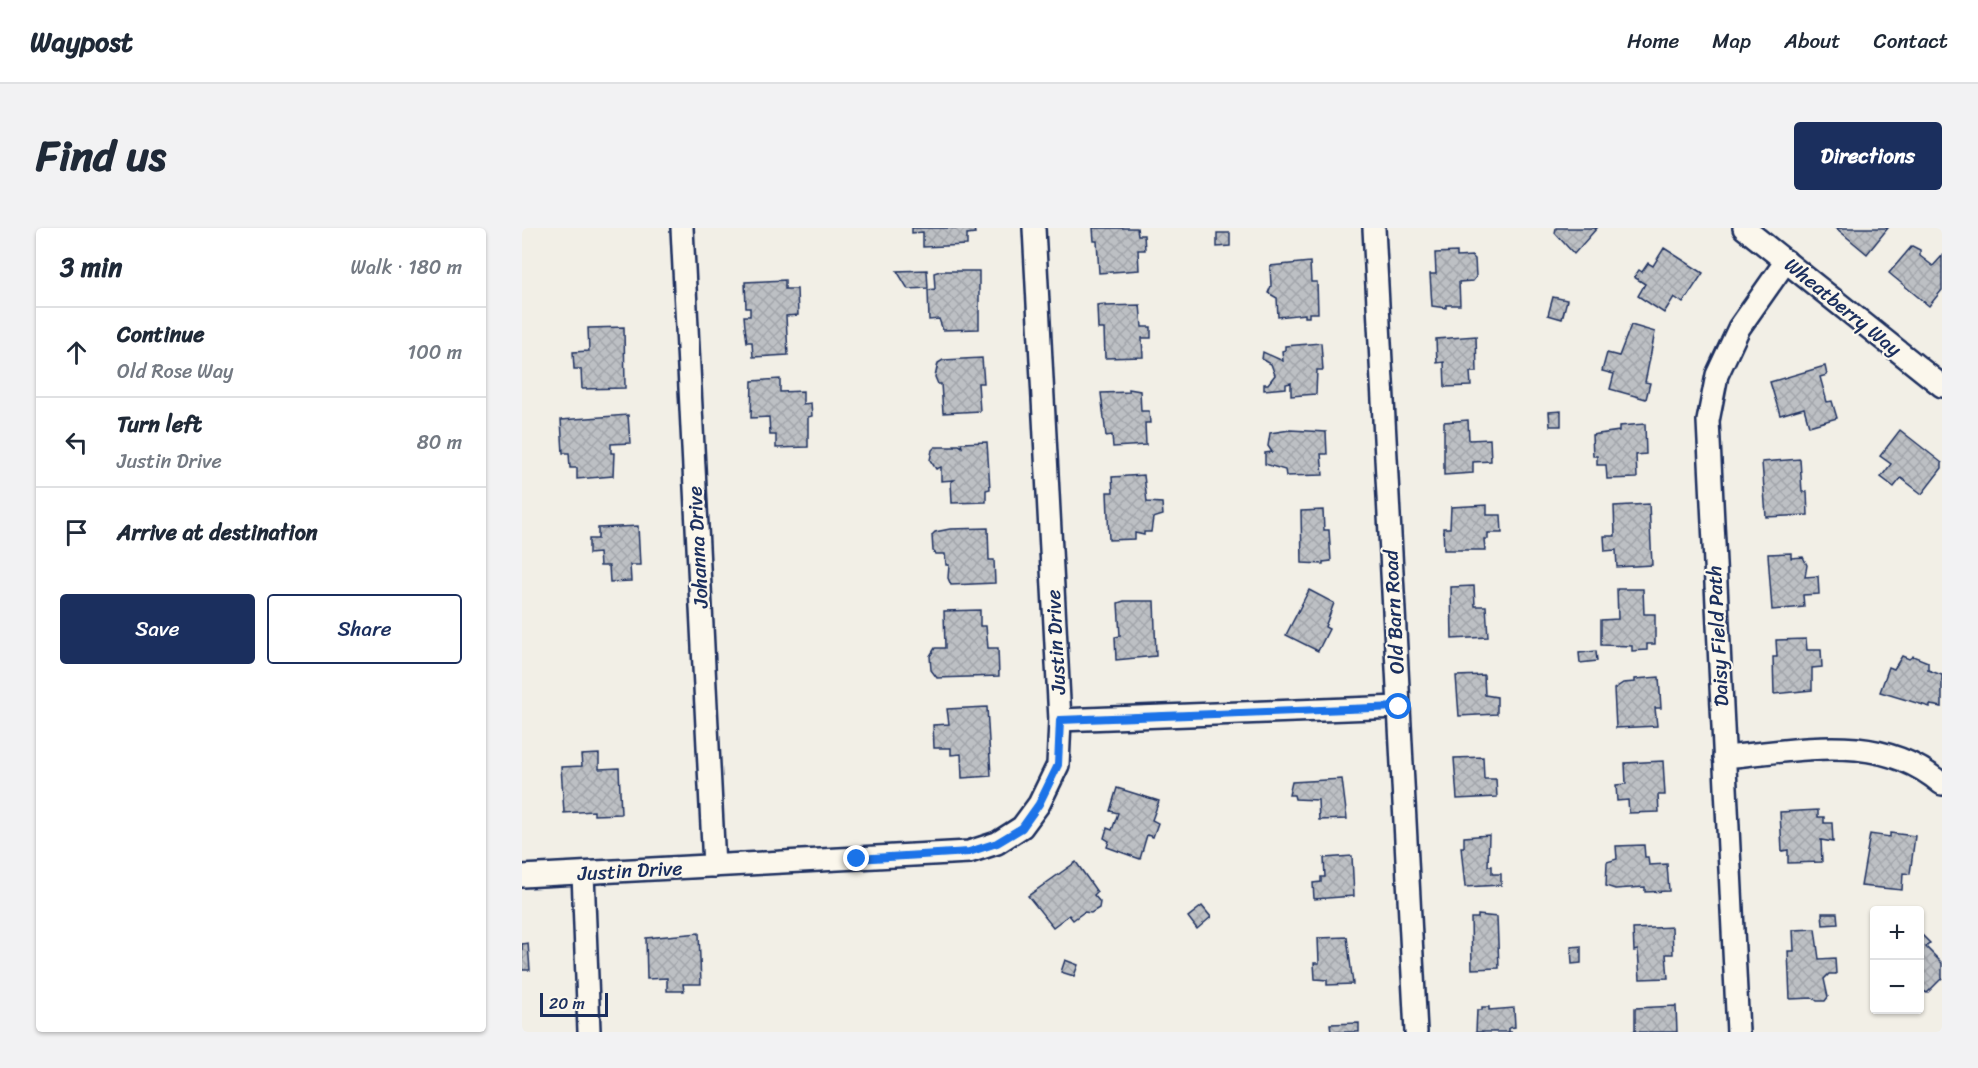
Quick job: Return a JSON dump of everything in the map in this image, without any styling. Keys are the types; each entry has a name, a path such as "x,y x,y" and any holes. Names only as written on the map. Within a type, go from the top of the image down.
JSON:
{"street":[{"name":"Johanna Drive","path":"682,228 714,867"},
{"name":"Justin Drive","path":"522,876 969,852 997,843 1022,828 1039,804 1058,765 1060,720 1034,228"},
{"name":"Old Barn Road","path":"1374,228 1416,1032"},
{"name":"Wheatberry Way","path":"1744,228 1942,386"},
{"name":"Daisy Field Path","path":"1738,1032 1708,421 1717,375 1739,328 1786,261"},
{"path":"1060,720 1399,707"},
{"path":"1724,758 1849,747 1884,751 1923,768 1942,784"},
{"path":"583,873 589,1031"}],"building":[{"path":"912,228 974,228 975,233 967,234 967,245 923,247 923,232 912,233"},
{"path":"1093,228 1137,228 1138,235 1144,235 1145,250 1138,250 1139,270 1099,273 1097,241 1094,241"},
{"path":"1556,228 1597,228 1574,254 1555,233"},
{"path":"1836,228 1888,228 1867,254"},
{"path":"1217,233 1230,233 1230,246 1217,247"},
{"path":"1912,246 1920,250 1920,256 1933,266 1942,256 1942,290 1929,306 1889,273"},
{"path":"1664,248 1703,273 1683,303 1674,297 1664,313 1638,296 1645,284 1634,277 1639,270 1642,272 1648,263 1653,266"},
{"path":"1457,252 1457,257 1472,256 1475,259 1476,277 1473,281 1459,282 1460,305 1446,305 1446,308 1432,306 1430,274 1436,274 1435,253"},
{"path":"1310,262 1311,282 1317,282 1318,313 1309,313 1309,317 1305,317 1305,314 1278,317 1277,298 1268,293 1271,286 1270,266"},
{"path":"927,270 928,288 908,289 897,271"},
{"path":"979,271 979,329 943,330 939,319 929,320 928,290 935,289 934,273"},
{"path":"785,280 785,289 797,289 798,315 786,316 788,355 753,357 752,342 747,342 745,327 744,316 750,316 750,308 746,308 745,282"},
{"path":"1553,297 1567,300 1562,319 1548,315"},
{"path":"1105,304 1105,306 1140,305 1142,327 1151,327 1151,338 1142,338 1143,357 1105,358 1104,329 1098,329 1097,305"},
{"path":"1631,325 1655,332 1645,382 1650,383 1646,399 1610,389 1614,374 1602,371 1607,353 1619,356"},
{"path":"624,327 625,388 582,389 581,369 574,369 573,352 589,351 588,328"},
{"path":"1476,336 1477,372 1470,372 1471,386 1445,387 1444,362 1437,363 1436,339"},
{"path":"1321,343 1323,370 1317,370 1316,394 1291,396 1291,383 1286,384 1286,388 1264,390 1264,384 1268,384 1275,375 1271,364 1262,359 1263,352 1283,361 1282,351 1285,350 1285,346"},
{"path":"982,358 984,383 978,383 980,411 943,413 941,384 938,384 935,377 938,363 943,360"},
{"path":"1825,366 1827,375 1820,377 1827,402 1832,401 1837,418 1809,426 1804,408 1780,415 1770,382"},
{"path":"780,379 780,392 803,391 803,404 811,403 812,416 808,417 808,447 776,448 776,435 770,435 769,417 751,418 752,381"},
{"path":"1129,389 1140,391 1141,411 1149,411 1150,423 1145,423 1146,445 1113,447 1112,435 1106,436 1101,393 1129,392"},
{"path":"1561,411 1561,426 1550,426 1549,412"},
{"path":"628,415 630,443 611,444 611,453 614,453 613,476 577,479 577,468 570,468 569,453 563,453 561,420"},
{"path":"1468,420 1469,440 1490,439 1491,461 1473,462 1473,473 1444,475 1444,422"},
{"path":"1645,424 1646,454 1636,455 1637,478 1607,479 1606,465 1597,465 1597,456 1593,456 1592,435 1619,431 1619,426"},
{"path":"1290,430 1326,432 1327,454 1321,454 1323,475 1286,476 1285,470 1265,464 1265,453 1272,452 1268,446 1270,433"},
{"path":"1900,430 1942,463 1942,468 1922,494 1901,478 1894,487 1881,477 1891,464 1880,456"},
{"path":"987,442 990,489 986,490 986,502 952,503 951,482 954,480 941,481 941,467 936,469 930,460 932,450 935,447 954,447 954,445 962,447 961,443"},
{"path":"1800,459 1802,492 1807,492 1808,515 1766,517 1762,462"},
{"path":"1144,475 1147,502 1162,503 1163,515 1153,518 1151,532 1144,532 1144,535 1135,533 1135,539 1109,540 1107,492 1113,492 1112,477"},
{"path":"1649,504 1652,565 1617,567 1616,550 1605,551 1604,536 1615,536 1614,506"},
{"path":"1487,505 1487,515 1501,515 1502,533 1488,533 1488,539 1484,539 1485,550 1444,550 1443,528 1450,528 1451,507"},
{"path":"1323,510 1324,530 1329,530 1331,561 1323,562 1323,564 1302,563 1301,511"},
{"path":"638,526 640,565 630,565 631,581 610,582 609,566 600,566 599,553 589,554 589,539 598,539 598,528"},
{"path":"988,528 989,560 994,560 995,583 951,585 948,578 949,565 946,565 945,554 936,554 933,551 932,535 935,532 950,529"},
{"path":"1791,553 1791,558 1803,557 1807,565 1805,577 1818,576 1819,594 1803,595 1804,607 1772,610 1768,554"},
{"path":"1474,586 1475,606 1486,606 1488,637 1452,639 1451,587"},
{"path":"1617,589 1643,589 1644,614 1655,614 1655,644 1647,644 1647,650 1632,651 1632,646 1601,645 1601,620 1618,619"},
{"path":"1309,590 1334,603 1325,627 1329,629 1318,651 1286,635"},
{"path":"1154,601 1156,656 1116,660 1115,637 1120,636 1118,603"},
{"path":"980,610 980,626 986,626 988,648 998,648 999,676 937,678 931,670 930,656 935,648 945,648 944,611"},
{"path":"1806,639 1807,650 1821,650 1822,667 1812,668 1812,690 1774,694 1773,657 1777,657 1776,640"},
{"path":"1596,651 1597,661 1580,663 1579,653"},
{"path":"1902,656 1909,659 1913,656 1928,662 1928,670 1942,675 1942,707 1930,705 1930,707 1880,692 1889,667 1894,669"},
{"path":"1484,675 1485,695 1497,697 1497,714 1459,716 1456,676"},
{"path":"1659,677 1661,708 1655,708 1657,726 1616,728 1614,689 1623,683 1635,682 1635,679"},
{"path":"987,707 991,776 962,778 961,754 951,755 951,748 934,748 933,725 949,724 947,709"},
{"path":"599,754 599,769 619,768 621,814 594,815 594,811 564,813 561,767 582,766 581,755"},
{"path":"1483,757 1484,779 1496,779 1497,797 1457,799 1454,758"},
{"path":"1663,761 1665,795 1658,795 1659,812 1629,813 1628,800 1617,801 1616,785 1626,784 1625,763"},
{"path":"1342,779 1347,819 1319,820 1318,800 1295,799 1294,795 1289,795 1292,782"},
{"path":"1117,788 1159,801 1152,820 1158,823 1153,837 1147,835 1140,859 1107,847 1109,841 1104,838 1107,828 1112,830 1118,813 1110,811"},
{"path":"1818,810 1818,817 1824,817 1824,823 1832,823 1833,842 1821,840 1822,862 1788,863 1788,850 1782,851 1780,812"},
{"path":"1890,833 1915,836 1910,874 1903,873 1902,890 1861,886 1870,834 1890,837"},
{"path":"1489,835 1488,866 1492,866 1492,874 1501,874 1501,885 1465,887 1461,847 1464,847 1464,837"},
{"path":"1644,845 1645,857 1648,857 1649,865 1667,864 1669,891 1645,892 1645,887 1615,889 1606,886 1607,862 1617,859 1616,846"},
{"path":"1352,856 1354,896 1314,899 1313,883 1321,882 1321,877 1325,877 1324,858"},
{"path":"1076,862 1097,892 1094,895 1100,902 1099,908 1091,913 1084,912 1073,920 1069,915 1053,927 1028,896"},
{"path":"1202,906 1211,917 1197,929 1188,917"},
{"path":"1822,913 1837,913 1838,924 1823,925"},
{"path":"1478,915 1497,917 1499,968 1472,969 1471,918 1478,918"},
{"path":"1672,927 1673,954 1666,954 1668,978 1640,979 1638,950 1634,951 1633,929"},
{"path":"1815,929 1819,959 1835,958 1836,974 1829,974 1824,979 1828,997 1825,1001 1817,1001 1813,998 1790,999 1788,951 1794,951 1793,930"},
{"path":"699,933 701,984 683,984 684,991 667,991 667,978 647,979 646,938"},
{"path":"1347,937 1353,984 1327,985 1327,980 1315,979 1314,963 1319,963 1318,938"},
{"path":"1924,937 1930,943 1926,947 1942,963 1942,978 1927,993 1924,991"},
{"path":"528,943 530,970 522,970 522,944"},
{"path":"1581,946 1581,963 1572,964 1571,947"},
{"path":"1065,960 1078,965 1074,976 1061,972"},
{"path":"1676,1006 1677,1032 1629,1032 1635,1031 1635,1008"},
{"path":"1482,1007 1489,1007 1489,1010 1514,1008 1515,1027 1509,1028 1509,1032 1476,1032 1477,1010 1482,1010"},
{"path":"1359,1023 1359,1032 1331,1032 1330,1024"}],"route":[{"path":"857,859 969,852 997,843 1022,828 1039,804 1058,765 1060,720 1399,707"}]}
